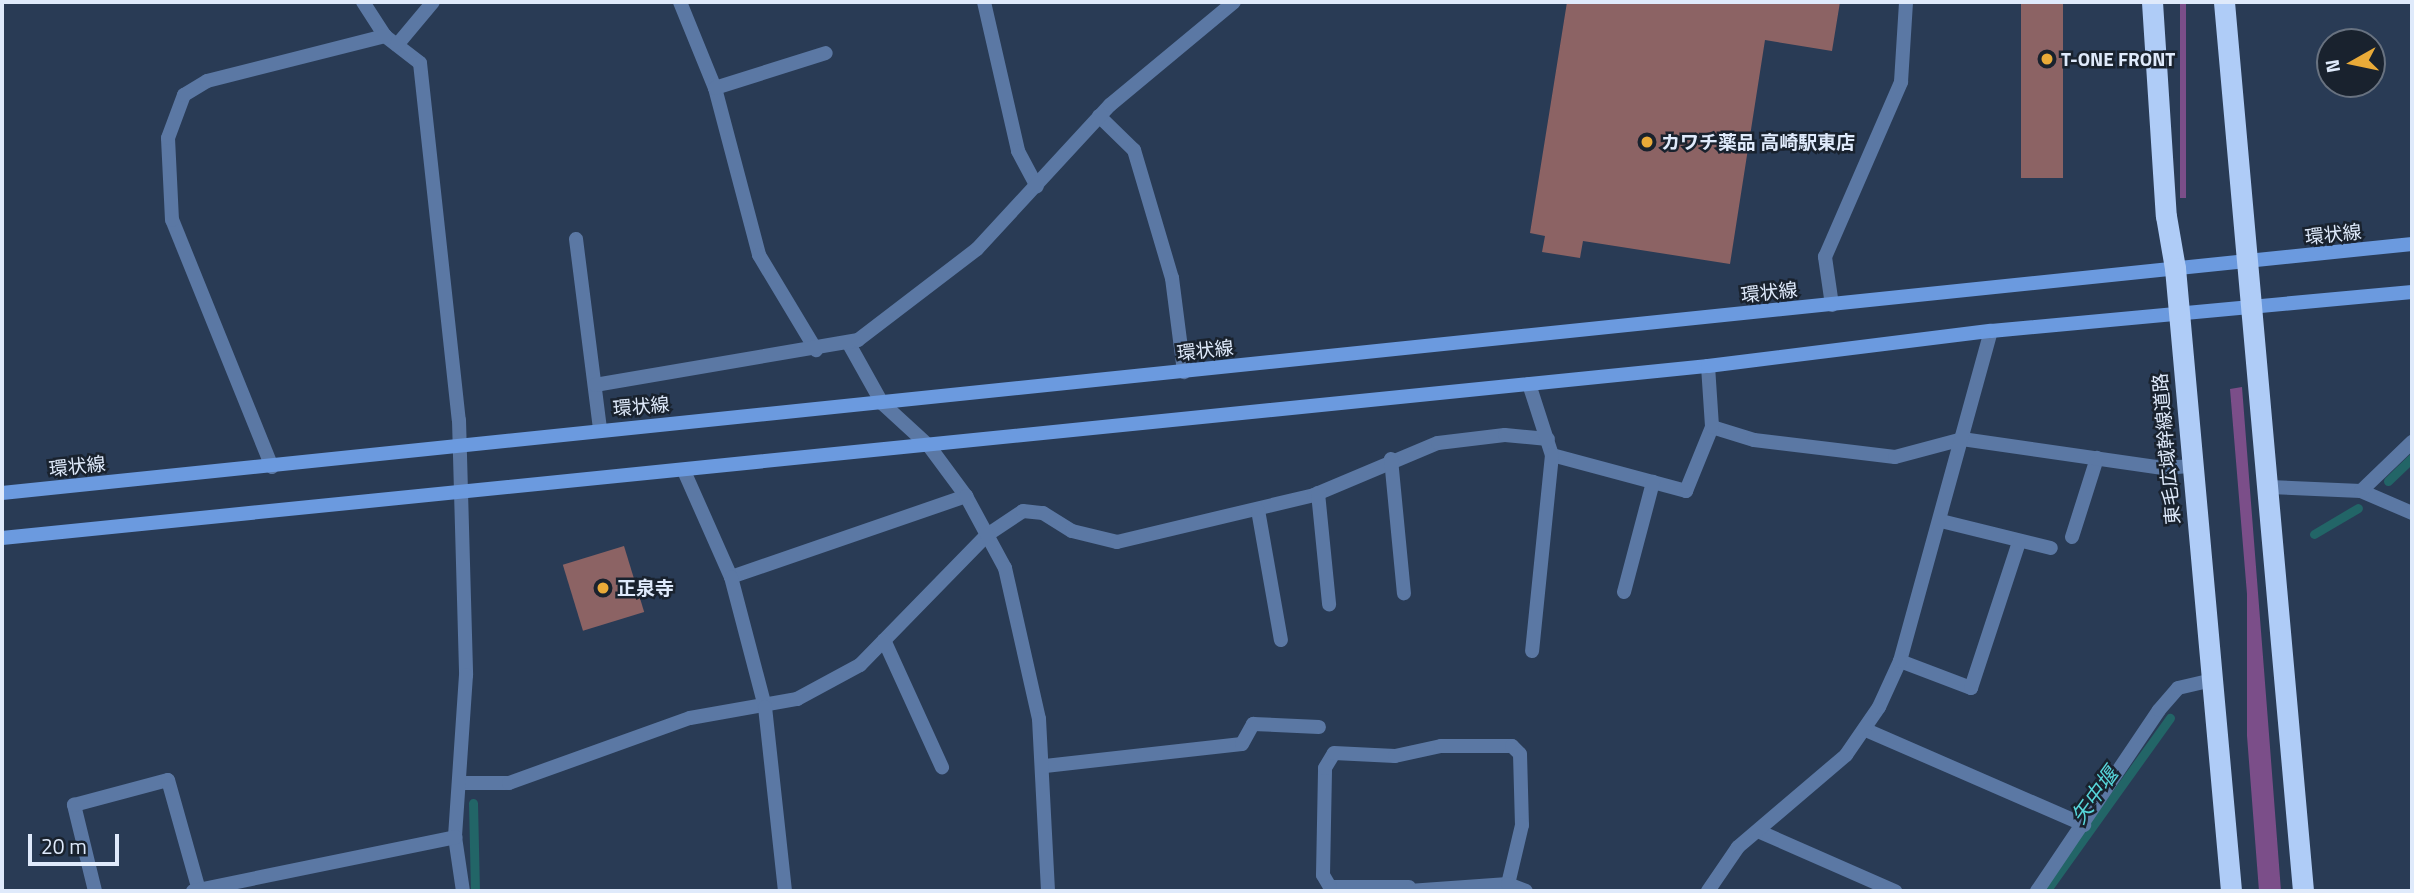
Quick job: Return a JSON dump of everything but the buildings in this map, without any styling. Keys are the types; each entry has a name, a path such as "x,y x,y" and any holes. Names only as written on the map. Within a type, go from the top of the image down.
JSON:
{"highway":[{"name":"東毛広域幹線道路","path":"2152,2 2166,216 2175,268 2209,681 2231,891"},
{"path":"2224,2 2303,891"}],"street":[{"path":"362,2 391,40 420,63 460,445 466,675 455,837 463,891"},
{"path":"272,467 172,220 168,138 184,95 207,81 391,40 433,2"},
{"path":"680,2 715,88 759,255 816,350"},
{"path":"984,2 1018,151 1037,186"},
{"path":"595,385 849,344 977,249 1099,116 1234,2"},
{"path":"1832,304 1825,257 1901,82 1906,2"},
{"path":"715,88 826,53"},
{"path":"1099,116 1134,150 1172,278 1184,372"},
{"path":"576,239 600,429"},
{"name":"環状線","path":"2,493 272,467 600,429 882,403 2412,244"},
{"path":"2,538 461,494 1708,366 1991,331 2412,292"},
{"path":"1708,891 1738,847 1846,755 1867,730 1899,661 1941,521 1991,331"},
{"path":"849,344 882,403 929,446 966,496 1005,568 1045,766 1048,891"},
{"path":"1552,454 1686,491 1712,427 1708,366"},
{"path":"1529,384 1552,454 1532,650"},
{"path":"1712,427 1754,440 1895,457 1962,439 2162,468 2190,466"},
{"path":"459,782 509,783 690,718 765,707 797,699 860,665 987,535 1023,511 1043,513 1072,531 1117,542 1258,510 1318,493 1391,459 1438,443 1505,435 1548,439"},
{"path":"2361,491 2412,442"},
{"path":"2072,537 2097,458"},
{"path":"1391,459 1404,593"},
{"path":"684,471 731,578 765,707 785,891"},
{"path":"1624,592 1653,482"},
{"path":"2269,487 2361,491 2412,513"},
{"path":"1318,493 1329,604"},
{"path":"731,578 966,496"},
{"path":"1258,510 1281,640"},
{"path":"1941,521 2051,548"},
{"path":"1899,661 1971,688 2019,542"},
{"path":"884,640 942,767"},
{"path":"2037,891 2159,710 2178,688 2209,681"},
{"path":"1045,766 1242,744 1253,724 1319,727"},
{"path":"1867,730 2084,825"},
{"path":"1508,884 1522,825 1520,754 1513,746 1441,746 1395,756 1334,753 1325,768 1324,875 1330,887 1409,889 1508,884 1526,891"},
{"path":"95,891 74,806 168,780 196,891 455,837"},
{"path":"1758,831 1895,891"}],"shaded area":[{"path":"2180,2 2186,2 2186,198 2180,198"},
{"path":"2242,387 2281,891 2259,891 2247,736 2247,594 2230,389"}],"waterway":[{"name":"矢中堰","path":"2388,481 2412,458"},
{"name":"矢中堰","path":"2314,534 2358,508"},
{"name":"矢中堰","path":"2046,891 2170,718"},
{"path":"473,803 475,891"}],"place":[{"name":"T-ONE FRONT","path":"2047,59"},
{"name":"カワチ薬品 高崎駅東店","path":"1647,142"},
{"name":"正泉寺","path":"603,588"}]}
